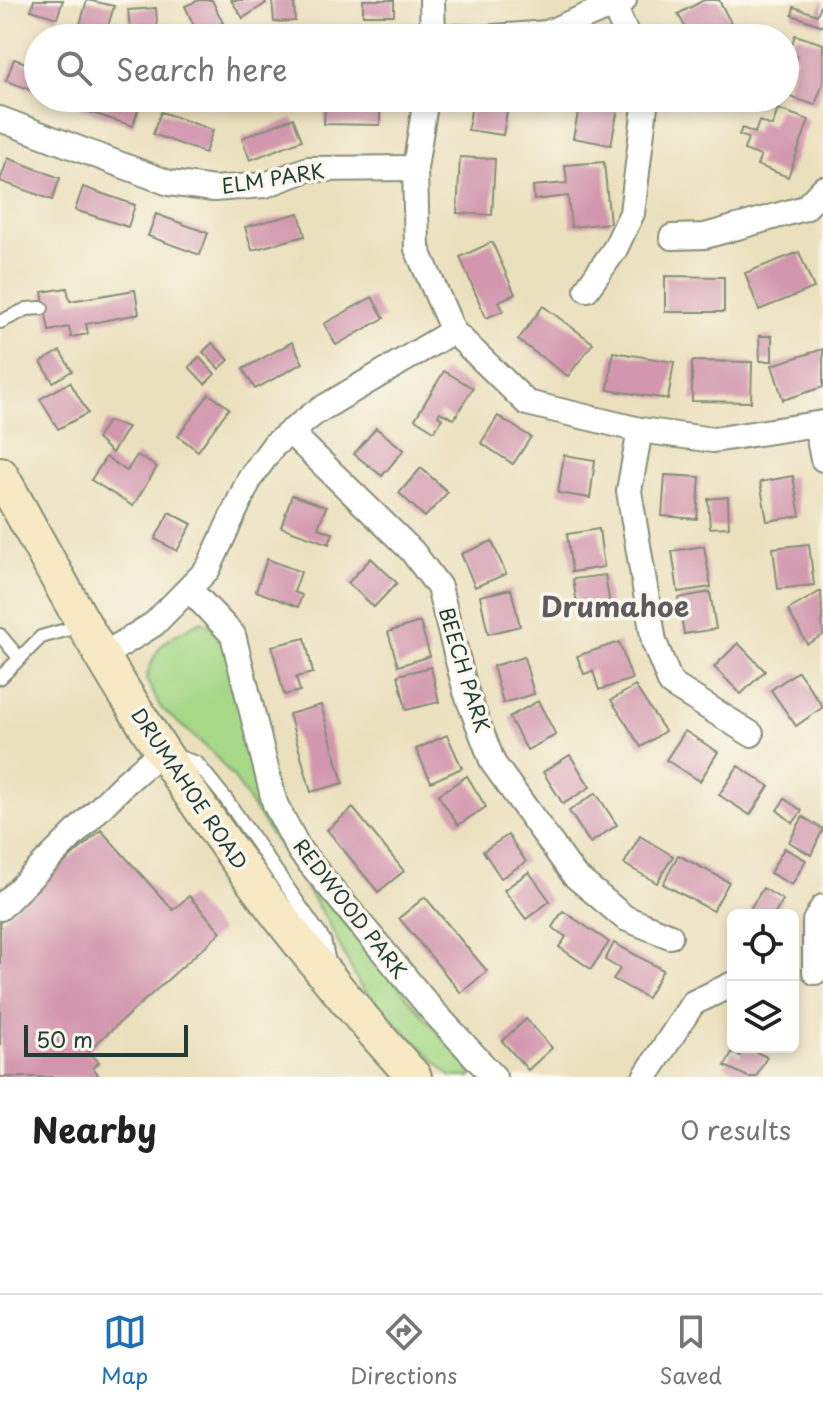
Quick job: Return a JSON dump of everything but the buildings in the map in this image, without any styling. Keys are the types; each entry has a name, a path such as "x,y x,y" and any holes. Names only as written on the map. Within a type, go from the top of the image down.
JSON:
{"street":[{"path":"432,0 433,24"},
{"path":"569,24 619,3 624,24"},
{"path":"424,112 415,168 417,249 453,331 527,403 640,430 713,440 820,424 823,459"},
{"path":"587,289 615,249 632,213 644,112"},
{"name":"ELM PARK","path":"0,119 169,183 214,189 265,185 308,169 415,168"},
{"path":"672,237 703,225 805,208 823,189"},
{"path":"104,655 154,624 208,569 250,478 274,445 453,331"},
{"path":"640,430 629,491 654,642 671,684 751,734"},
{"name":"BEECH PARK","path":"290,432 412,551 439,587 466,692 493,763 574,875 625,918 670,936"},
{"name":"DRUMAHOE ROAD","path":"0,474 162,751 267,904 414,1077"},
{"name":"REDWOOD PARK","path":"190,590 233,635 275,804 300,851 432,1010 494,1077"},
{"path":"0,908 125,783 162,751"},
{"path":"810,973 815,921 823,907"},
{"path":"645,1077 693,1003 727,987"}],"lane":[{"path":"0,322 27,309 42,308"},
{"path":"0,678 41,637 86,624"},
{"path":"0,635 20,659"}],"green space":[{"path":"202,621 217,632 224,643 296,863 361,944 471,1070 471,1077 451,1077 360,986 328,922 234,778 212,752 161,708 146,679 154,656 165,642"}],"district":[{"name":"Drumahoe","path":"615,607"}]}
